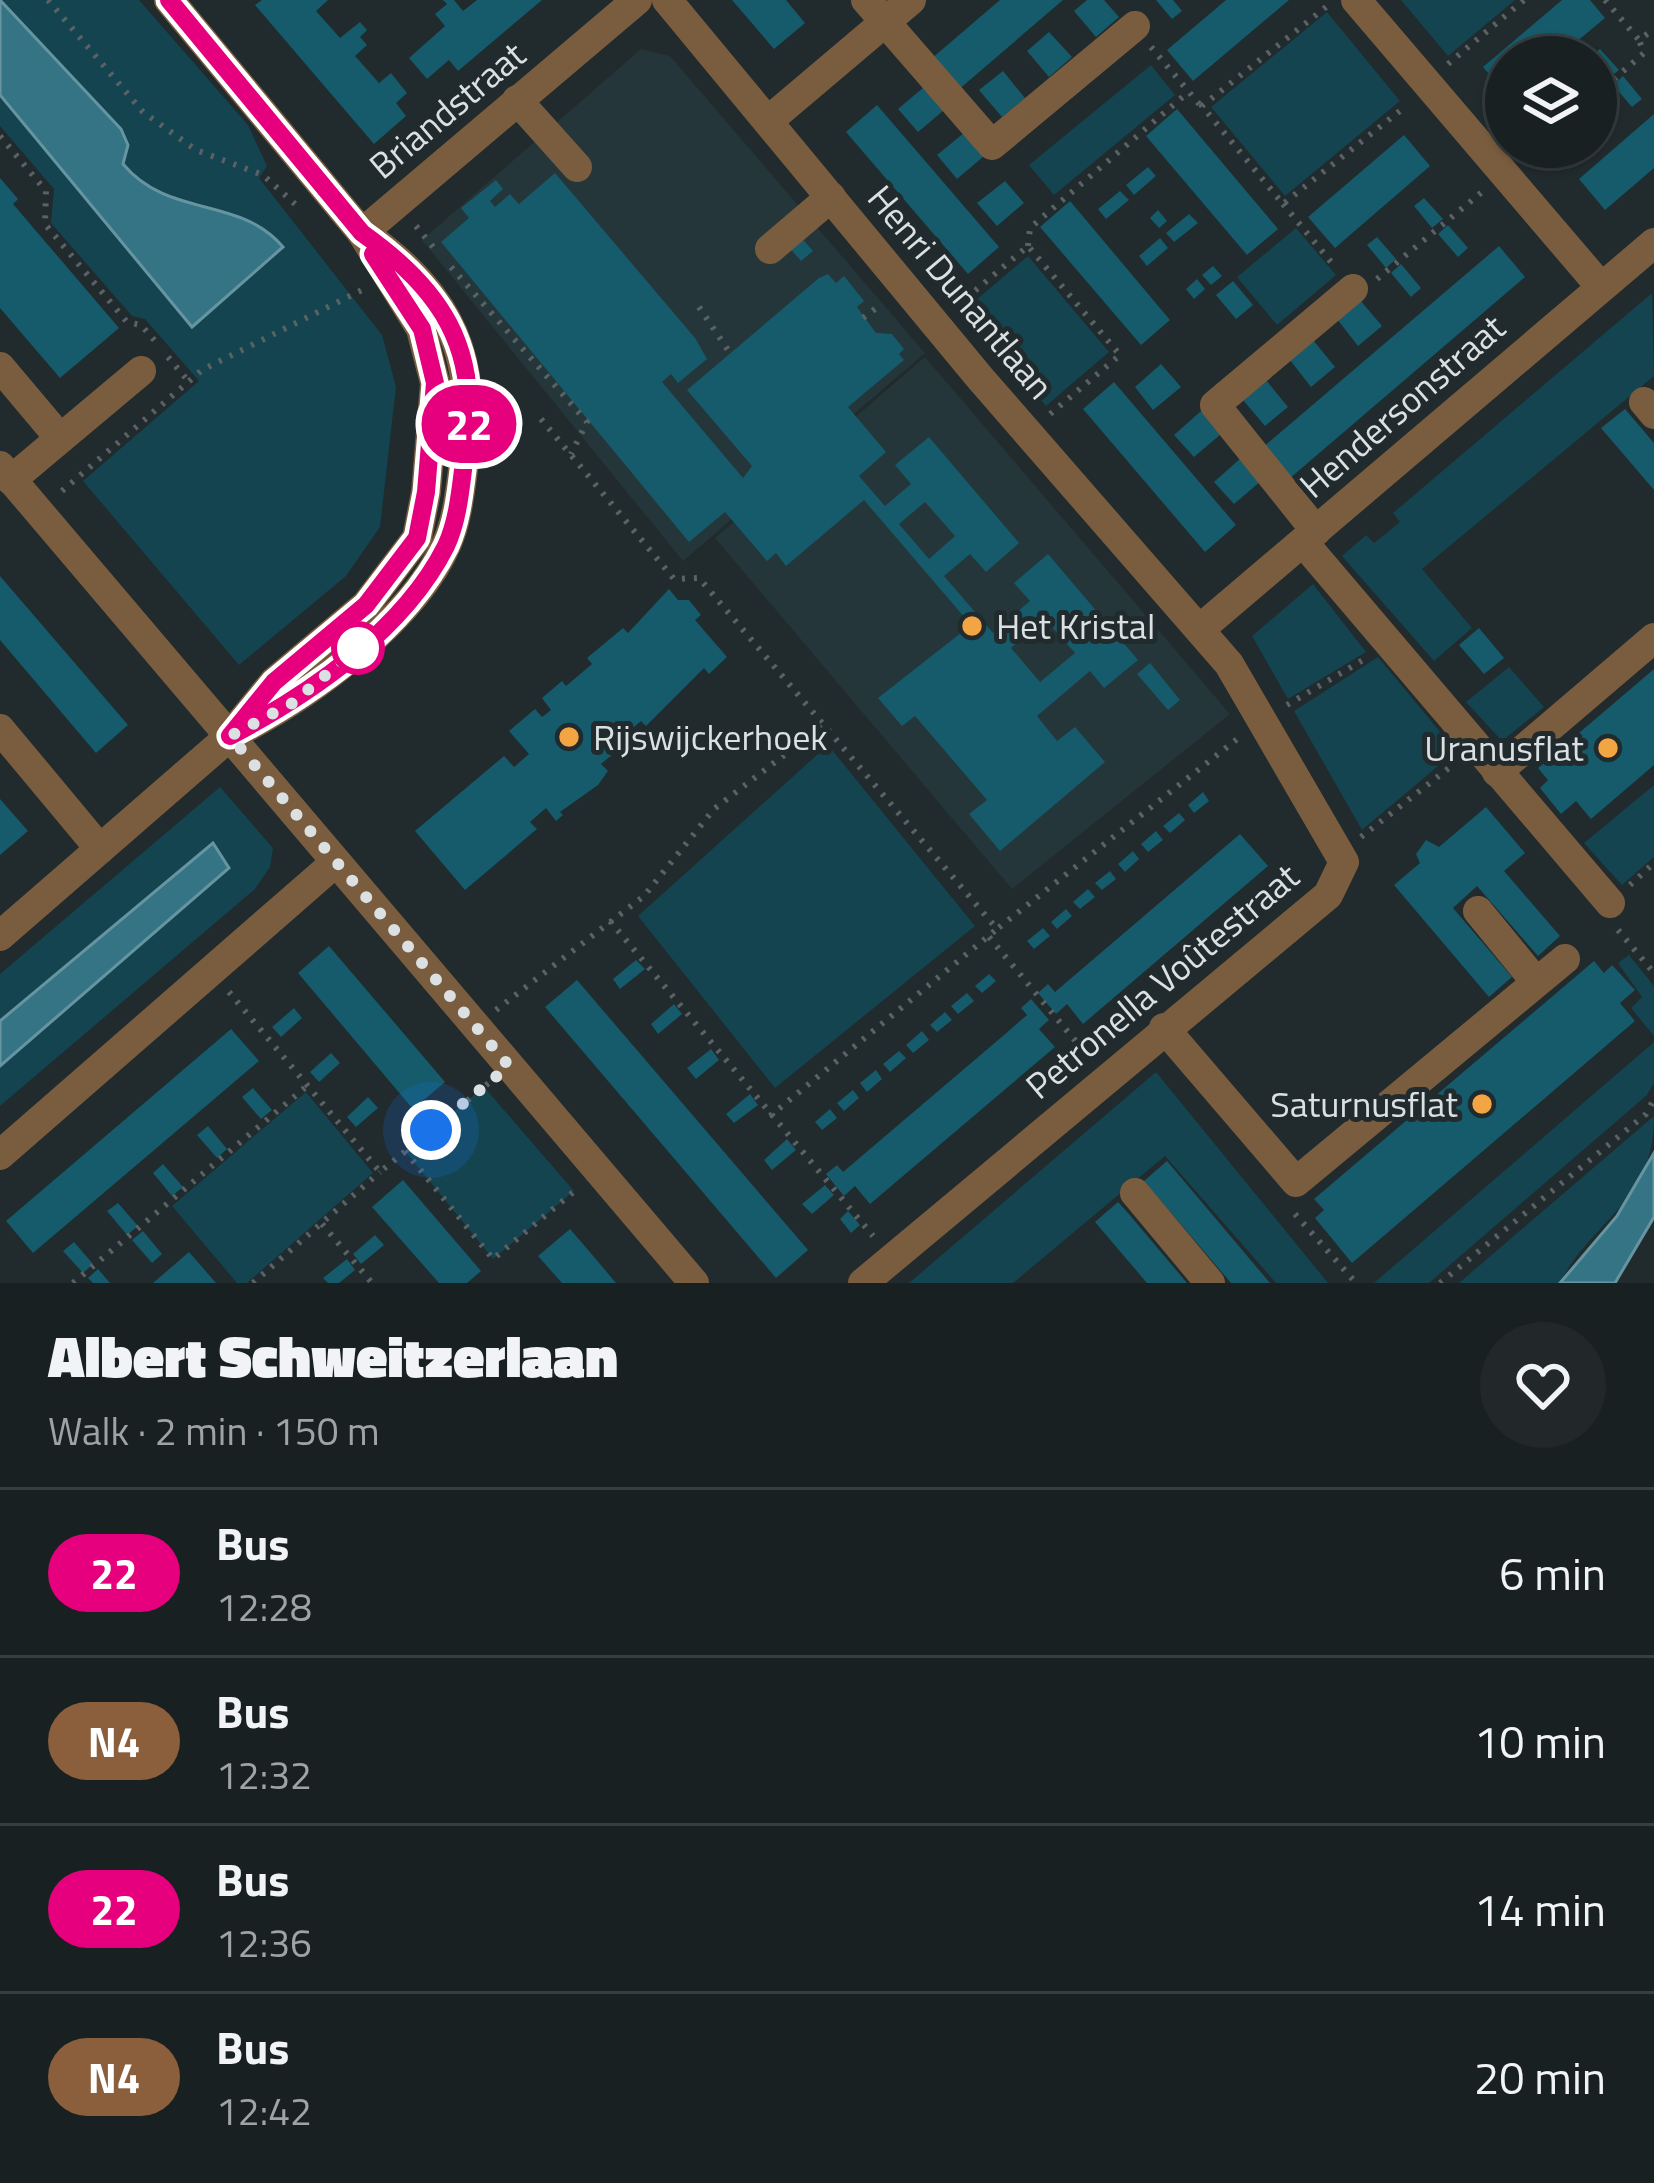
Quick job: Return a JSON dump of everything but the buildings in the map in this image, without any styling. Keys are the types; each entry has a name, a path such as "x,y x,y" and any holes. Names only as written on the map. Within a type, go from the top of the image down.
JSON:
{"street":[{"name":"Briandstraat","path":"362,233 637,0"},
{"name":"Henri Dunantlaan","path":"667,0 936,324 1201,629"},
{"path":"768,121 875,11 911,0"},
{"path":"1356,0 1601,286"},
{"path":"0,936 230,736 274,682 366,605 417,538 426,492 435,383 422,329 393,269 180,4"},
{"path":"875,11 992,145 1135,26"},
{"path":"517,100 577,167"},
{"path":"770,249 831,197"},
{"name":"Hendersonstraat","path":"1201,629 1601,286 1650,253"},
{"path":"1353,290 1215,405 1389,644 1610,903"},
{"path":"0,368 58,437"},
{"path":"141,370 6,473 694,1283"},
{"name":"Petronella Voûtestraat","path":"863,1283 1328,895 1340,880 1340,853 1263,719 1201,629"},
{"path":"1497,772 1654,638"},
{"path":"0,729 100,849"},
{"path":"0,1155 336,862"},
{"path":"1478,911 1536,982"},
{"path":"1164,1028 1295,1182 1564,958"},
{"path":"1135,1193 1210,1283"}],"path":[{"path":"48,0 143,112 196,150 263,175 298,207"},
{"path":"1203,107 1332,0"},
{"path":"1283,204 1524,0"},
{"path":"1605,0 1639,40 1644,53 1617,76"},
{"path":"1135,26 1186,94 1203,107 1353,290 1364,290 1504,173"},
{"path":"1639,40 1654,28"},
{"path":"936,324 1028,246 1030,228 1186,94"},
{"path":"0,136 46,191 44,224 127,322 141,325 189,382"},
{"path":"398,203 587,422 571,454"},
{"path":"39,511 189,382 393,269 427,241"},
{"path":"1028,246 1120,355 1029,433"},
{"path":"699,307 730,353"},
{"path":"541,419 674,579 699,578 998,929"},
{"path":"770,1116 1263,719 1389,644"},
{"path":"476,1026 644,896 714,809 822,726"},
{"path":"1340,853 1476,747"},
{"path":"610,921 878,1241"},
{"path":"988,936 1090,1058"},
{"path":"211,971 380,1172"},
{"path":"254,1283 509,1066"},
{"path":"73,1283 308,1085"},
{"path":"1440,1283 1646,1114 1654,1099"},
{"path":"404,1151 493,1259 598,1171"},
{"path":"322,1224 372,1283"}],"shaded area":[{"path":"0,0 139,0 248,125 267,166 259,178 382,335 396,387 380,527 346,576 239,665 83,481 199,381 145,319 132,316 51,223 54,189 0,126"},
{"path":"0,0 121,129 128,145 123,164 141,181 182,201 246,220 283,247 192,327 0,95"},
{"path":"1401,0 1515,0 1448,56"},
{"path":"1327,12 1400,101 1285,196 1211,107"},
{"path":"641,49 670,56 925,353 683,561 422,240"},
{"path":"1151,65 1175,95 1054,195 1029,165"},
{"path":"1296,228 1336,275 1277,325 1237,277"},
{"path":"1028,256 1109,352 1046,406 963,311"},
{"path":"1652,293 1654,376 1422,569 1472,628 1434,661 1342,556 1366,535 1374,543 1400,522 1393,513"},
{"name":"Het Kristal","path":"925,357 1230,714 1012,889 715,538"},
{"path":"1313,584 1366,652 1288,699 1252,636"},
{"path":"1378,657 1456,751 1362,830 1294,711"},
{"path":"1509,667 1544,707 1502,741 1466,702"},
{"path":"828,745 975,926 775,1088 638,916"},
{"path":"1654,785 1654,857 1622,885 1584,843"},
{"path":"220,787 273,848 270,867 255,889 0,1106 0,1066 229,867 212,843 0,1021 0,974"},
{"path":"213,843 229,868 0,1066 0,1021"},
{"path":"1629,955 1654,986 1654,1036 1631,1008 1642,997 1618,963"},
{"path":"1654,1042 1654,1083 1647,1095 1429,1283 1374,1283"},
{"path":"1156,1072 1328,1283 1276,1283 1165,1156 1013,1283 909,1283"},
{"path":"484,1087 574,1191 493,1259 405,1151"},
{"path":"306,1092 373,1173 247,1283 237,1283 172,1206"},
{"path":"1654,1116 1651,1146 1633,1190 1560,1283 1459,1283"},
{"path":"1654,1153 1654,1217 1615,1283 1560,1283 1617,1216"}],"bus line":[{"name":"22","path":"169,0 362,233 402,262 444,312 462,347 468,379 470,420 458,502 447,543 428,574 382,627 291,704 230,736 274,682 366,605 417,538 426,492 435,383 422,329 373,254"}],"place":[{"name":"Het Kristal","path":"972,626"},
{"name":"Rijswijckerhoek","path":"569,737"},
{"name":"Uranusflat","path":"1608,748"},
{"name":"Saturnusflat","path":"1482,1104"}],"route":[{"path":"358,648 291,704 230,736 509,1066 431,1130"}]}
